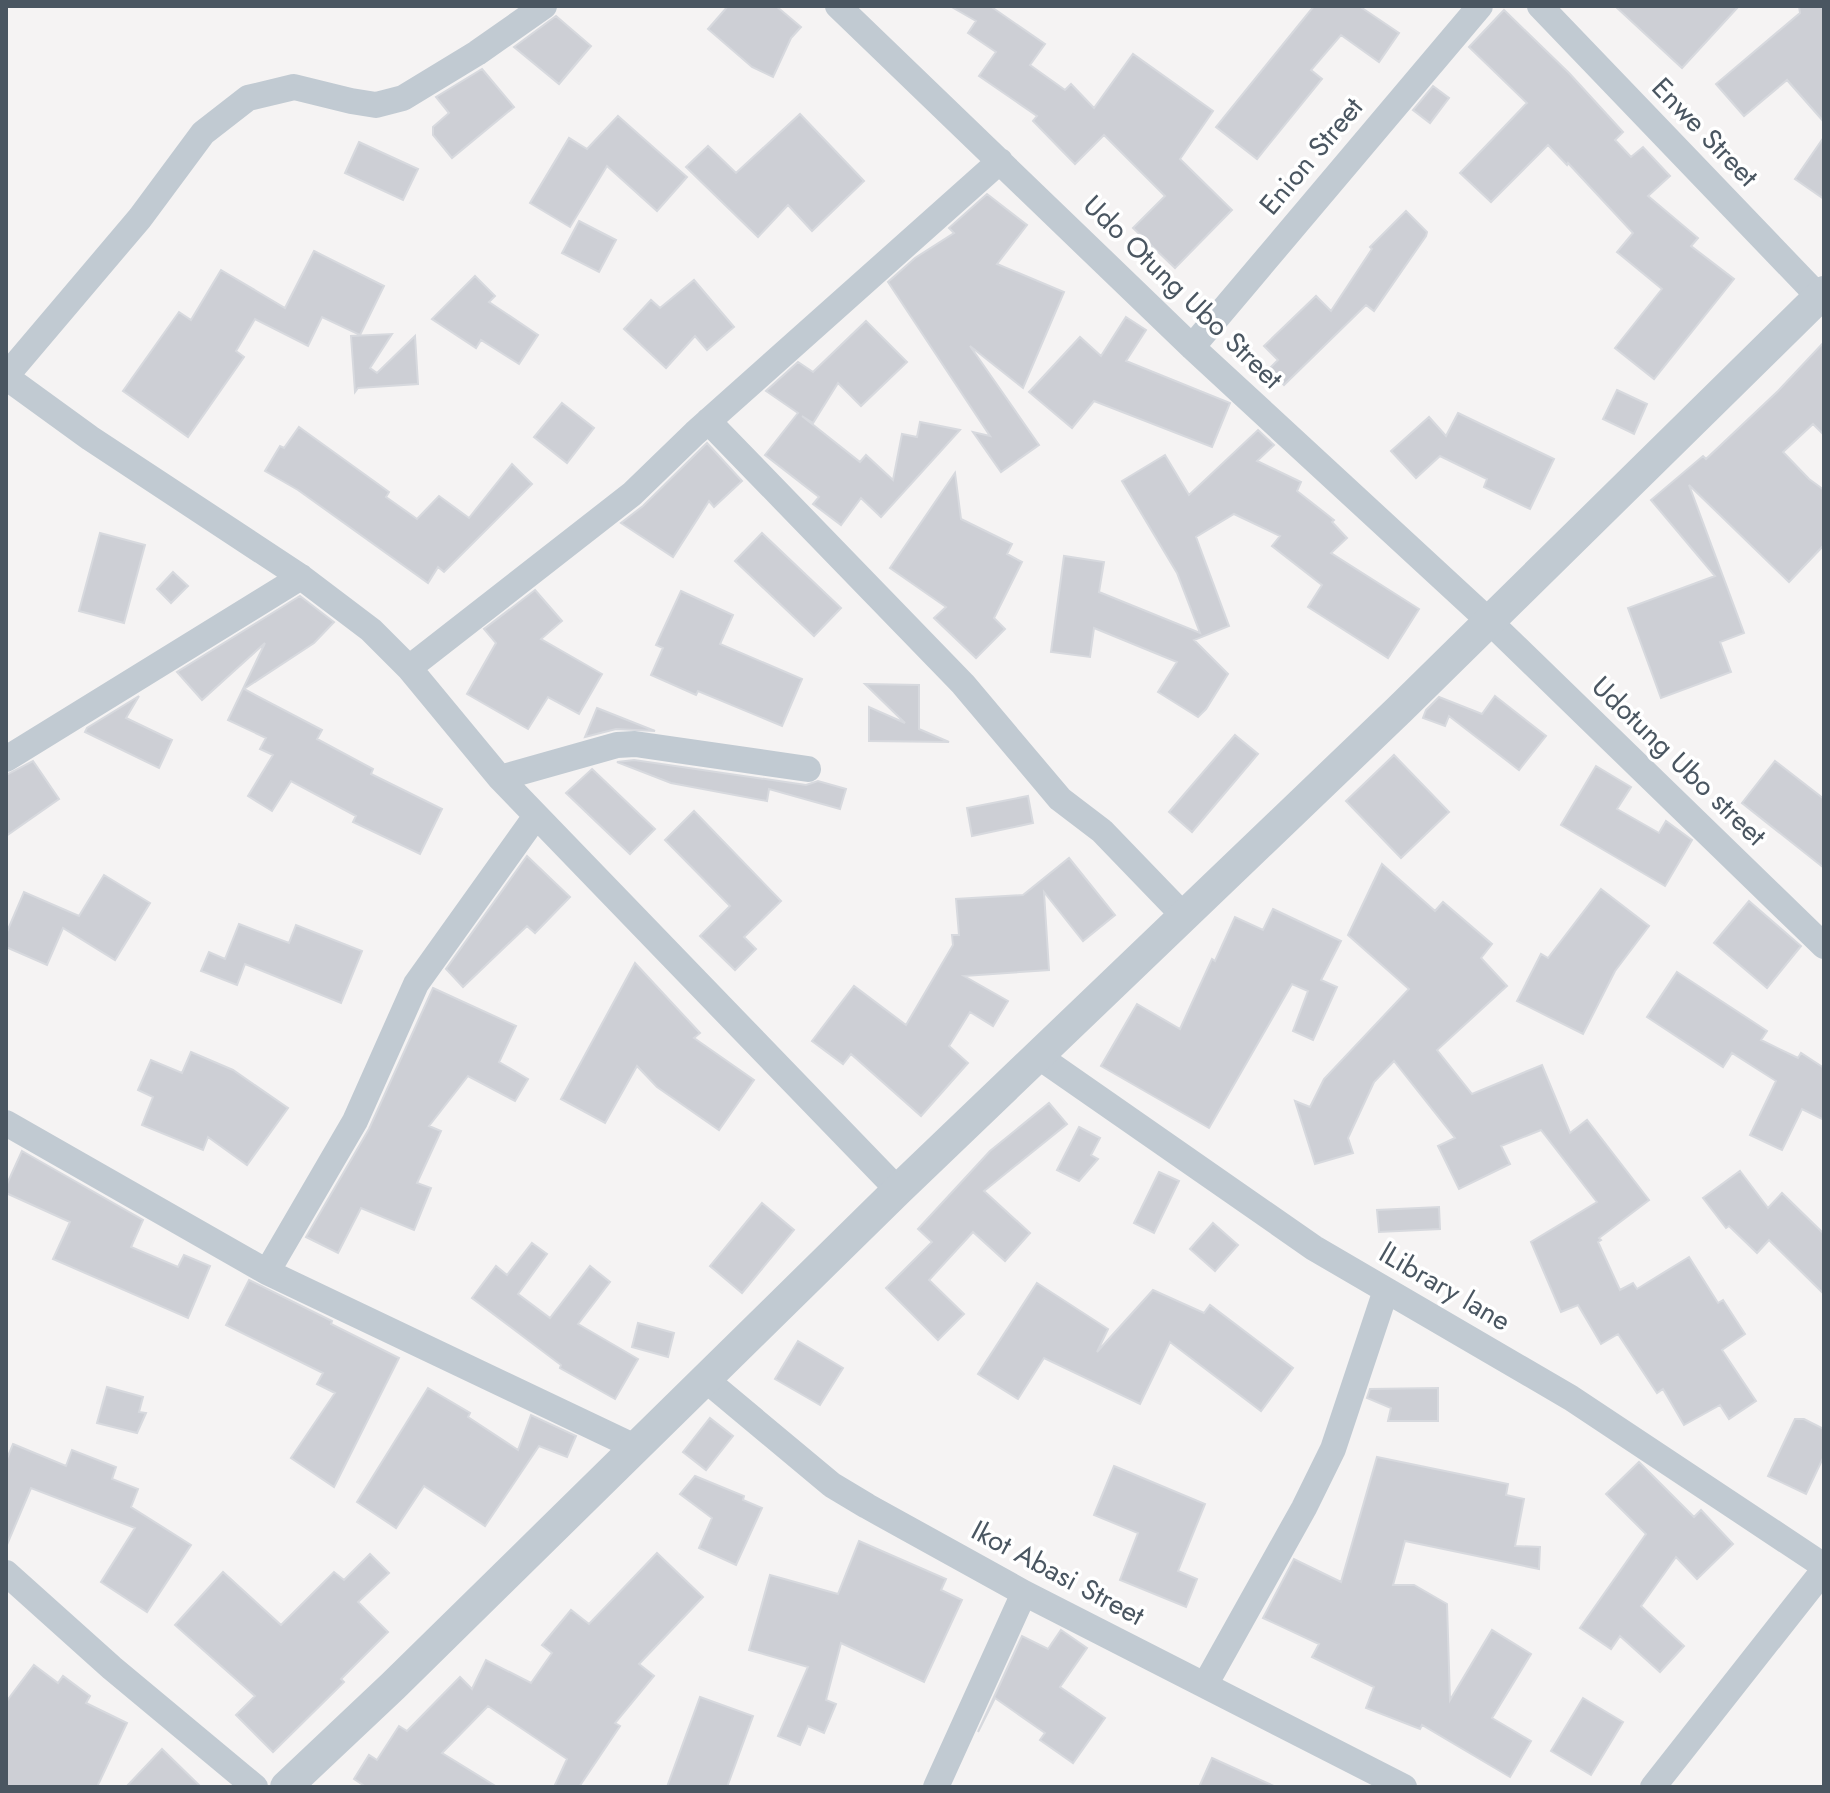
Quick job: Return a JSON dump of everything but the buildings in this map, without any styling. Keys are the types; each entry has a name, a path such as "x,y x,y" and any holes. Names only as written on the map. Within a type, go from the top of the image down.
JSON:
{"street":[{"path":"544,6 477,53 403,98 376,105 294,87 248,98 203,133 140,218 6,376 90,438 301,577 371,630 409,668 500,778 898,1190"},
{"name":"Udo Otung Ubo Street","path":"838,6 1192,347 1489,621"},
{"name":"Enion Street","path":"1192,347 1480,6"},
{"name":"Enwe Street","path":"1540,6 1822,297"},
{"path":"409,668 632,494 708,421 1000,161"},
{"path":"290,1786 898,1190 1822,297"},
{"path":"708,421 953,673 1060,799 1102,831 1184,916"},
{"path":"6,759 301,577"},
{"name":"Udotung Ubo street","path":"1489,621 1824,946"},
{"path":"500,778 617,745 635,744 808,769"},
{"path":"267,1272 355,1121 416,984 536,816"},
{"name":"lLibrary lane","path":"1038,1056 1314,1248 1571,1398 1824,1568"},
{"path":"6,1123 267,1272 635,1447"},
{"path":"1205,1685 1304,1508 1333,1449 1386,1290"},
{"name":"Ikot Abasi Street","path":"705,1379 832,1485 1024,1593 1404,1787"},
{"path":"1653,1787 1824,1568"},
{"path":"6,1573 112,1668 255,1787"},
{"path":"936,1787 1024,1593"}]}
